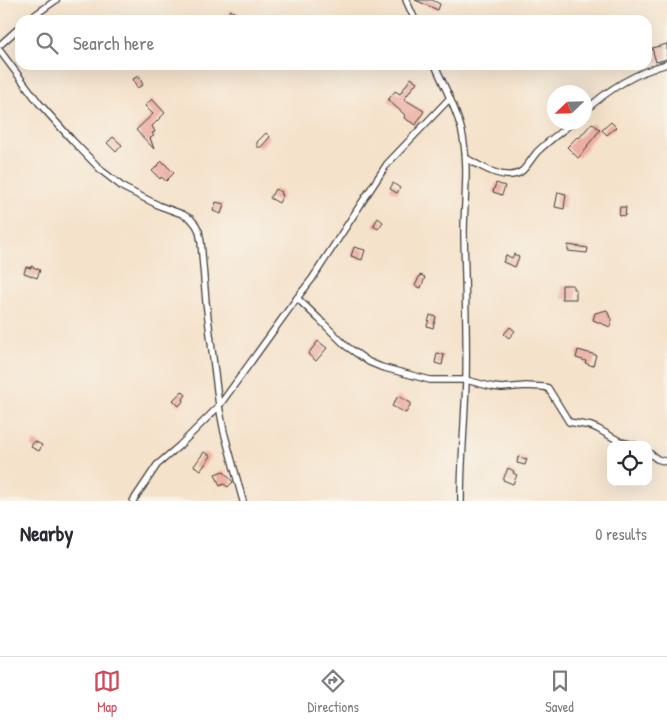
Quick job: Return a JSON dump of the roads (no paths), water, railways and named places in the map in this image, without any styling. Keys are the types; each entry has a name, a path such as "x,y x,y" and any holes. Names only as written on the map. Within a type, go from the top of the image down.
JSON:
{"street":[{"path":"35,15 56,0"},
{"path":"406,0 413,15"},
{"path":"0,44 15,31"},
{"path":"0,50 39,103 102,171 124,188 160,206 182,214 191,219 196,225 201,242 206,302 219,406 243,501"},
{"path":"652,69 667,64"},
{"path":"436,70 450,98 461,128 466,158 464,232 466,380 461,501"},
{"path":"592,105 624,81 649,70"},
{"path":"133,501 157,465 219,406 312,279 388,164 450,98"},
{"path":"466,158 487,169 503,174 511,176 518,174 540,149 563,130"},
{"path":"297,298 346,346 369,362 397,372 430,380 466,380 493,388 526,386 548,388 569,422 598,429 619,441"},
{"path":"652,455 667,462"}]}
